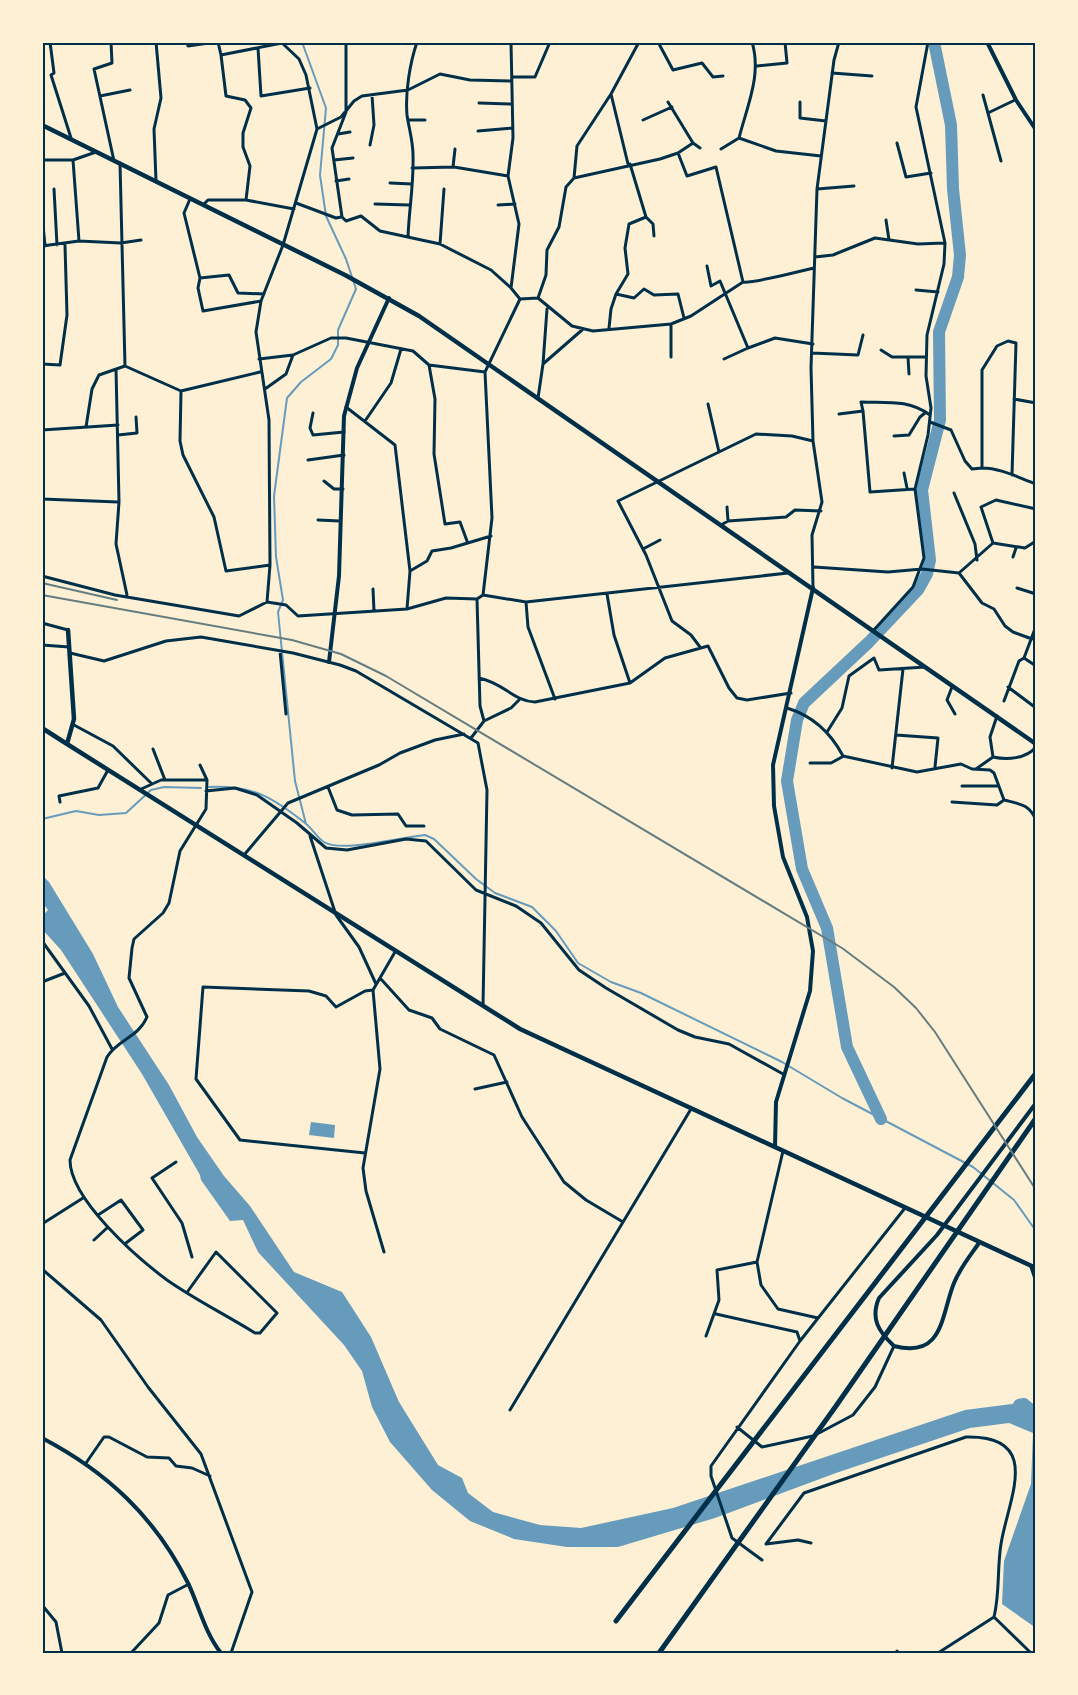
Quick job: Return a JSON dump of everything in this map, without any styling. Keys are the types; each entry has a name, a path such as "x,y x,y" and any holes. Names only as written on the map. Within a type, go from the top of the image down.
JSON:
{"highway":[{"path":"616,1621 1036,1074"},
{"path":"659,1653 836,1406 1036,1118"}],"main road":[{"path":"42,125 389,298 489,364 1035,743"},
{"path":"67,744 74,725 68,630"},
{"path":"42,728 483,1008 520,1029 1033,1267"}],"street":[{"path":"50,42 54,73 51,75 72,140"},
{"path":"111,42 112,63 94,69 117,162 122,243 125,366"},
{"path":"156,42 161,98 154,129 156,182"},
{"path":"187,42 188,46 217,42 221,55 226,96 246,100 251,108 243,134 243,147 250,166 246,200"},
{"path":"221,55 281,42 299,59 310,88 320,129 283,245 261,301 256,332 268,420 270,565 267,602"},
{"path":"341,217 332,148 346,112 344,82 346,42"},
{"path":"408,237 410,205 413,198 413,133 409,120 408,90 412,57 417,42"},
{"path":"511,288 519,224 508,176 512,128 510,81 512,42"},
{"path":"512,77 535,77 550,42"},
{"path":"538,298 546,275 547,250 559,227 566,187 574,178 578,146 611,94 639,42"},
{"path":"658,42 673,70 702,63 712,77 723,76"},
{"path":"721,149 739,138 757,66 752,42"},
{"path":"757,66 787,63 785,42"},
{"path":"775,1148 776,1102 810,991 813,951 807,917 783,858 774,806 773,765 813,588 812,535 821,511 813,441 814,268 817,189 838,42"},
{"path":"873,631 913,587 922,569 924,548 915,489 930,422 927,335 939,292 945,243 916,108 928,42"},
{"path":"987,42 1017,100 1036,130"},
{"path":"258,48 261,96 310,88"},
{"path":"832,73 872,76"},
{"path":"320,129 338,119 354,101 372,95 408,90 441,74 470,80 510,81"},
{"path":"100,96 130,90"},
{"path":"611,94 645,217 653,224 654,236"},
{"path":"370,145 374,125 372,95"},
{"path":"983,95 990,112 1001,161"},
{"path":"990,112 1017,100"},
{"path":"668,102 693,143 700,148"},
{"path":"800,102 800,118 826,121"},
{"path":"479,103 512,104"},
{"path":"643,120 672,107"},
{"path":"409,120 425,120"},
{"path":"478,131 512,128"},
{"path":"338,134 350,132"},
{"path":"739,138 776,151 822,156"},
{"path":"574,178 599,174 629,164 678,153 693,143"},
{"path":"897,143 906,177 931,173"},
{"path":"453,167 455,149"},
{"path":"42,160 73,160 97,152"},
{"path":"678,153 687,176 716,167 743,282"},
{"path":"333,160 353,158"},
{"path":"73,160 79,241"},
{"path":"412,168 453,167 508,176"},
{"path":"336,181 349,179"},
{"path":"390,183 412,184"},
{"path":"817,189 854,186"},
{"path":"54,189 57,245"},
{"path":"440,244 444,189"},
{"path":"190,199 184,213 200,278 198,288 203,311 261,301"},
{"path":"203,205 208,200 246,200 294,209"},
{"path":"296,203 341,217 346,221 361,216 380,231 440,244 491,270 520,299"},
{"path":"375,204 410,205"},
{"path":"498,205 515,204"},
{"path":"609,328 611,309 616,294 628,274 625,248 629,224 645,217"},
{"path":"886,220 889,240"},
{"path":"43,225 43,246 65,245 79,241 122,243 141,240"},
{"path":"815,257 833,255 875,238 918,244 945,243"},
{"path":"42,364 60,365 67,315 65,245"},
{"path":"707,266 711,286 720,281 748,348"},
{"path":"538,298 547,308 582,330 671,324 684,319 743,282 749,283 814,268"},
{"path":"200,278 229,275 238,292 264,294"},
{"path":"616,294 634,298 644,289 654,295 678,294 684,319"},
{"path":"916,290 939,292"},
{"path":"329,662 341,521 346,407 350,388 389,298"},
{"path":"520,299 538,298"},
{"path":"483,595 491,536 492,501 484,406 485,372 520,299"},
{"path":"538,398 547,308"},
{"path":"671,324 671,357"},
{"path":"543,364 582,330"},
{"path":"813,353 858,355 863,335"},
{"path":"259,359 293,355 331,338 346,338 413,351 429,365 485,372"},
{"path":"724,359 775,338 813,344"},
{"path":"982,468 982,370 997,346 1008,341 1016,343 1012,475"},
{"path":"365,421 391,383 401,349"},
{"path":"881,350 892,357 926,357"},
{"path":"265,389 286,374 293,355"},
{"path":"908,357 909,374"},
{"path":"429,365 435,399 434,454 445,524 460,522 467,541"},
{"path":"86,427 92,389 99,375 125,366 181,391 260,372"},
{"path":"116,369 118,425 116,544 127,595"},
{"path":"181,391 180,441 183,455 214,517 226,571 270,565"},
{"path":"1014,399 1036,403"},
{"path":"915,489 870,492 861,402 909,403 928,414"},
{"path":"708,404 719,452"},
{"path":"346,407 395,445 410,571 407,609"},
{"path":"839,414 863,411"},
{"path":"313,413 310,428 313,435 344,432"},
{"path":"894,436 909,435 920,417 928,414"},
{"path":"118,435 137,433 136,417"},
{"path":"930,422 939,425 954,436 964,461 972,469 994,468 1036,484"},
{"path":"42,430 118,425"},
{"path":"700,647 691,635 672,621 643,549 618,501 657,480 756,434 792,435 813,441"},
{"path":"308,460 344,455"},
{"path":"904,473 908,489"},
{"path":"324,481 334,489 343,489"},
{"path":"954,493 975,544 977,560"},
{"path":"42,500 118,502"},
{"path":"993,543 981,507 996,500 1036,509"},
{"path":"727,507 728,521"},
{"path":"721,525 728,521 786,517 795,510 821,511"},
{"path":"318,520 341,521"},
{"path":"410,571 428,561 432,551 491,536"},
{"path":"643,549 660,540"},
{"path":"993,543 1025,548 1036,540"},
{"path":"814,567 888,572 922,569 959,573 977,560 993,543"},
{"path":"1013,557 1016,548"},
{"path":"42,576 114,595 127,595 239,616 267,602 275,603 286,605 298,616 407,609 446,598 477,599 483,595 526,602 789,573"},
{"path":"959,573 982,603 994,609 1005,626 1013,632 1032,639"},
{"path":"1017,588 1036,594"},
{"path":"373,589 374,611"},
{"path":"607,594 614,635 630,683"},
{"path":"477,599 480,706 484,721"},
{"path":"526,602 528,627 555,699"},
{"path":"42,623 68,630"},
{"path":"1004,701 1019,661 1024,658 1036,626"},
{"path":"42,645 69,650 104,661 166,641 187,637 292,653 356,671 478,743 487,790 483,1008"},
{"path":"479,678 496,681 519,700 536,702 630,683 664,658 708,646 729,688 738,698 747,700 791,693"},
{"path":"280,651 286,714"},
{"path":"827,732 842,708 849,676 874,658 879,670 927,667"},
{"path":"1024,658 1036,666"},
{"path":"892,768 903,669"},
{"path":"953,685 947,700 955,714"},
{"path":"1008,687 1036,708"},
{"path":"471,738 484,721 512,708 519,700"},
{"path":"787,708 806,716 827,732 843,756 917,772 962,764 976,769 990,770 1004,800"},
{"path":"993,757 990,737 997,716"},
{"path":"74,725 113,746 151,783"},
{"path":"243,856 288,803 400,753 435,740 464,734"},
{"path":"896,735 938,738 935,767"},
{"path":"976,769 993,757 1006,760 1030,753 1035,743"},
{"path":"153,749 165,780"},
{"path":"810,763 831,763 843,756"},
{"path":"188,1292 216,1252 277,1313 260,1333 255,1333 168,1280 108,1227 83,1198 70,1170 70,1160 107,1057 112,1049 141,1030 147,1015 134,993 129,978 134,939 163,913 169,903 180,851 206,809 207,780 200,765"},
{"path":"60,802 59,796 98,788 108,770"},
{"path":"140,790 151,783 165,780 207,780"},
{"path":"962,786 998,786"},
{"path":"328,787 337,810 352,815 398,814 406,826 424,826"},
{"path":"206,791 243,789 282,811 326,848 336,850 420,839 434,846 463,878 485,894 530,914 550,932 579,970 606,988 678,1030 695,1037 729,1044 784,1072"},
{"path":"952,802 997,805 1004,800"},
{"path":"1004,800 1031,808 1036,820"},
{"path":"309,834 336,915 359,947 376,984"},
{"path":"42,941 44,947 89,1006 112,1049"},
{"path":"384,1252 366,1191 363,1168 380,1069 373,990 395,952"},
{"path":"42,982 65,973"},
{"path":"380,978 409,1010 432,1018 440,1029 494,1055 522,1117 564,1182 586,1200 623,1222"},
{"path":"365,1153 240,1140 196,1079 202,987 309,991 326,996 336,1007 365,991 373,990"},
{"path":"475,1089 507,1082"},
{"path":"979,1243 958,1274 942,1325 936,1335 926,1345 916,1349 894,1346 876,1323 875,1308 879,1298 937,1235 1036,1103"},
{"path":"510,1410 691,1109"},
{"path":"783,1151 757,1262 761,1285 778,1309 818,1318"},
{"path":"176,1162 152,1178 182,1223 192,1257"},
{"path":"42,1224 83,1198"},
{"path":"98,1215 121,1200 143,1230 126,1243"},
{"path":"762,1560 732,1538 711,1476 711,1466 800,1341 905,1208"},
{"path":"94,1240 108,1227"},
{"path":"706,1336 709,1324 716,1314 719,1300 717,1270 757,1262"},
{"path":"1033,1267 1036,1281"},
{"path":"42,1269 101,1320 148,1387 201,1454 252,1592 231,1653"},
{"path":"716,1314 797,1332 800,1341"},
{"path":"737,1427 762,1447 809,1437 854,1415 875,1386 894,1346"},
{"path":"86,1463 104,1437 110,1437 147,1456 169,1458 176,1466 192,1468 211,1476"},
{"path":"812,1543 798,1540 766,1544 804,1493 966,1437 985,1437 1000,1443 1010,1452 1015,1461 1016,1474 1013,1500 1001,1544 998,1603 994,1617 938,1653"},
{"path":"42,1438 86,1463 119,1488 139,1508 166,1543 189,1584 212,1639 221,1653"},
{"path":"131,1653 159,1623 168,1595 189,1584"},
{"path":"42,1605 57,1622 62,1653"},
{"path":"994,1617 1031,1653"}],"water":[{"path":"42,875 49,882 93,954 118,1007 169,1085 197,1137 224,1176 250,1206 294,1272 342,1292 371,1337 399,1402 438,1465 462,1478 468,1493 493,1512 540,1525 581,1528 673,1508 965,1410 1027,1402 1036,1417 1036,1559 1033,1566 1036,1628 1002,1604 1004,1561 1031,1484 1033,1433 1009,1423 970,1428 836,1473 715,1518 618,1547 567,1547 514,1539 470,1521 432,1490 390,1442 372,1407 362,1371 344,1345 258,1252 243,1220 230,1221 201,1180 142,1074 61,950 42,929 42,916 48,910 42,902"},
{"path":"311,1122 335,1125 334,1138 309,1135"}],"waterway":[{"path":"302,42 326,108 320,175 326,216 346,259 356,289 338,330 338,345 331,359 301,382 287,398 274,496 276,557 283,600 278,612 295,781 306,824"},
{"path":"881,1119 847,1047 827,928 802,869 787,781 797,720 804,703 869,642 918,590 927,574 930,560 922,490 940,420 939,332 958,277 960,255 953,189 951,125 934,42"},
{"path":"42,819 76,811 99,815 126,813 151,790 164,787 201,788"},
{"path":"209,787 249,790 271,799 308,825 321,840 332,845 358,845 425,835 434,839 476,879 495,893 532,907 556,931 578,963 611,982 641,993 782,1062 842,1098 973,1167 1014,1200 1036,1231"},
{"path":"1019,1405 1024,1404 1036,1414"}],"railway":[{"path":"42,583 117,600"},
{"path":"42,595 292,640 341,654 386,676 842,948 894,987 916,1008 935,1032 1036,1190"}]}
